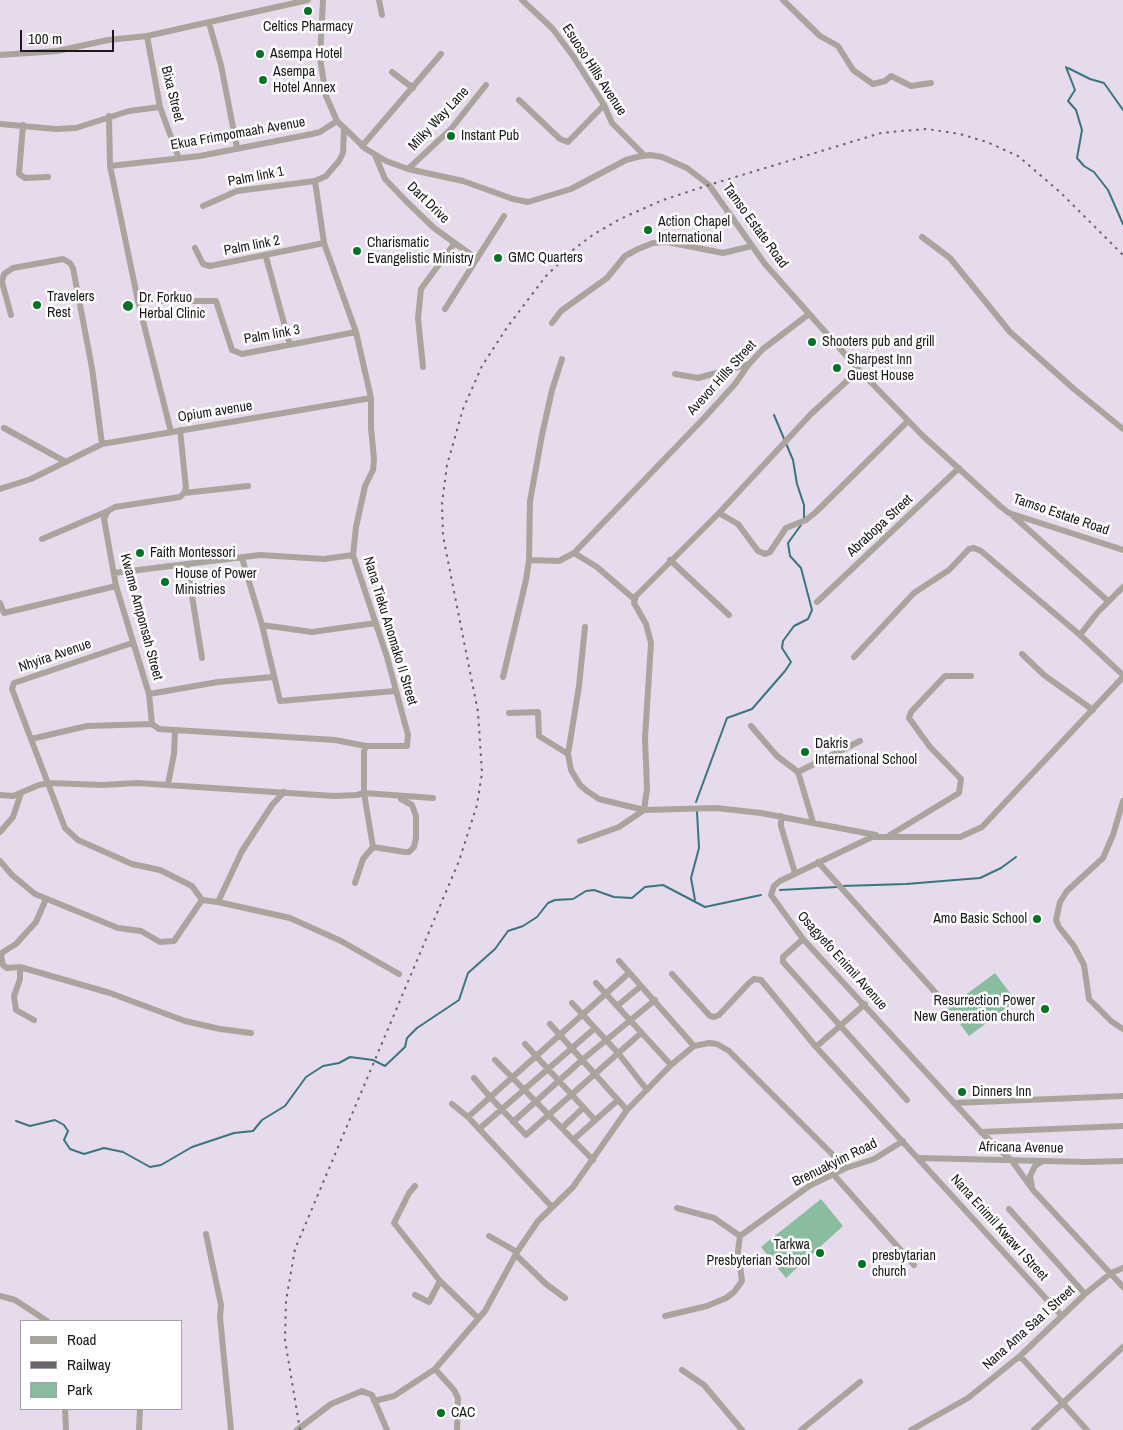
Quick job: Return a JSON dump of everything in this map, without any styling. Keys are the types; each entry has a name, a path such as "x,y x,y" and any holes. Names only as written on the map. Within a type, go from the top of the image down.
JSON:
{"street":[{"path":"0,54 57,51 108,40 147,36 308,0"},
{"name":"Tamso Estate Road","path":"323,0 320,58 326,96 336,120 344,130 375,155 408,170 463,181 528,202 571,189 626,160 644,155 670,160 703,179 752,246 859,370 908,421 1009,513 1123,550"},
{"path":"379,0 382,14"},
{"name":"Esuoso Hills Avenue","path":"522,0 552,28 574,56 604,105 612,123 644,155"},
{"path":"783,0 820,36 838,46 853,70 873,84 885,81 891,76 911,86 932,83"},
{"path":"209,23 221,65 237,148"},
{"name":"Bixa Street","path":"147,36 160,108 178,156"},
{"path":"362,146 441,54"},
{"path":"392,72 413,88"},
{"name":"Milky Way Lane","path":"408,170 451,129 486,85"},
{"path":"519,100 560,139 568,142 604,105"},
{"path":"0,124 56,129 76,128 129,111 160,108"},
{"path":"110,116 110,166 138,301 171,432"},
{"name":"Ekua Frimpomaah Avenue","path":"110,166 178,156 200,156 320,132 336,120"},
{"path":"23,125 19,174 25,178 48,177"},
{"path":"315,181 326,176 339,161 342,153 344,130"},
{"name":"Dart Drive","path":"375,155 385,179 434,228 477,259"},
{"name":"Palm link 1","path":"203,206 237,191 315,181"},
{"name":"Nana Tieku Anomako II Street","path":"315,181 324,243 356,332 372,398 374,464 365,486 356,527 353,555 376,623 408,735 406,746 366,746"},
{"path":"445,309 504,216"},
{"path":"922,237 950,258 1010,332 1074,389 1123,429"},
{"path":"552,323 561,311 614,272 625,256 642,247 667,242 723,253 752,246"},
{"name":"Palm link 2","path":"195,248 203,264 210,266 324,243"},
{"path":"422,367 418,318 421,289 454,244"},
{"path":"266,256 290,345"},
{"path":"10,315 2,282 4,274 13,268 62,259 70,263 73,268 92,368 102,444"},
{"name":"Palm link 3","path":"138,301 216,301 232,350 242,354 356,332"},
{"name":"Avevor Hills Street","path":"574,553 729,391 749,364 809,314"},
{"path":"503,677 529,560 530,501 548,406 562,359"},
{"path":"675,374 698,378 749,364"},
{"path":"634,600 670,560 719,513 811,414 859,370"},
{"name":"Opium avenue","path":"0,489 31,479 102,444 372,398"},
{"path":"719,513 738,524 758,551 765,554 774,548 786,528 806,520 816,512 908,421"},
{"path":"4,428 66,462"},
{"path":"42,539 115,507 180,497 186,488 180,430"},
{"name":"Abrabopa Street","path":"817,602 959,468"},
{"path":"184,493 248,486"},
{"name":"Kwame Amponsah Street","path":"108,511 104,519 116,586 149,694 152,724"},
{"path":"1009,513 1108,601"},
{"path":"854,658 914,593 949,570 972,548 981,551 1080,635 1123,676"},
{"path":"529,560 559,561 574,553 597,567 634,600 646,624 651,643 646,738 647,789 644,810 619,827 580,841"},
{"path":"114,573 186,566 260,555 324,559 353,555"},
{"path":"242,558 262,625 278,699 282,702 395,691"},
{"path":"670,560 729,615"},
{"path":"186,566 202,658"},
{"path":"0,603 4,613 116,586"},
{"path":"1080,635 1108,601 1123,588"},
{"path":"262,625 312,632 376,623"},
{"path":"586,627 568,754 571,770 580,784 599,799 644,810 716,808 781,816 885,836 959,793 961,779 930,747 908,718 911,712 945,676 971,676"},
{"name":"Nhyira Avenue","path":"31,739 12,690 14,683 132,643"},
{"path":"1022,654 1044,675 1093,710"},
{"name":"Osagyefo Enimil Avenue","path":"1123,676 982,827 960,837 885,836 865,839 795,873 774,886 771,895 803,939 865,1004 954,1103 1012,1161 1033,1190 1123,1287"},
{"path":"149,694 218,682 273,678"},
{"path":"509,713 538,712 539,736 568,754"},
{"path":"355,883 363,859 373,847 364,793 364,751 366,746 335,740 159,729 152,724 87,726 31,739 65,828 78,840 132,864 160,870 192,886 202,900 290,918 341,941 363,954 371,956 399,974"},
{"path":"750,726 784,762 798,772 813,822"},
{"path":"168,784 174,754 175,730"},
{"path":"798,772 860,741"},
{"path":"0,795 21,793 39,784 49,783 168,784 345,796 364,793 432,798"},
{"path":"218,902 242,851 272,806 284,792"},
{"path":"0,832 13,817 21,793"},
{"path":"373,847 409,852 414,847 417,826 414,809 408,802 398,797"},
{"path":"1121,1028 1089,999 1084,965 1074,946 1059,927 1056,920 1060,902 1067,891 1103,858 1113,835 1123,801"},
{"path":"781,816 781,826 795,873"},
{"path":"818,862 944,1002"},
{"path":"1,864 35,894 118,928 142,931 160,942 174,941 202,900"},
{"path":"46,899 36,922 16,944 3,952 2,960 7,968 20,967 110,994 185,1020 220,1029 251,1033"},
{"path":"803,939 784,957 783,962 842,1024 907,1100"},
{"path":"619,961 694,1046"},
{"path":"20,967 20,979 14,996 14,1006 19,1013 34,1020"},
{"path":"468,1117 629,973"},
{"name":"Nana Enimil Kwaw I Street","path":"672,974 710,1016 714,1017 719,1015 754,979 761,980 816,1047 904,1141 1061,1315"},
{"path":"596,983 671,1065"},
{"path":"617,1006 641,986"},
{"path":"513,1122 582,1060 655,1000"},
{"path":"572,1003 618,1053 647,1090"},
{"path":"816,1047 865,1004"},
{"path":"550,1024 627,1110"},
{"path":"479,1129 595,1028"},
{"path":"474,1078 501,1110 526,1135 641,1033"},
{"path":"374,1401 394,1396 435,1369 492,1300 516,1253 538,1221 573,1187 627,1110 671,1065 694,1046 709,1043 717,1044 729,1051 846,1168"},
{"path":"525,1044 595,1120"},
{"path":"494,1060 593,1160"},
{"path":"954,1103 1123,1096"},
{"path":"573,1140 618,1100"},
{"path":"452,1104 468,1117 552,1207"},
{"path":"562,1128 583,1108"},
{"path":"982,1132 1123,1126"},
{"name":"Brenuakyim Road","path":"740,1236 796,1194 846,1168 874,1159 904,1141"},
{"name":"Africana Avenue","path":"919,1158 1012,1161 1123,1161"},
{"path":"1033,1190 1030,1176 1035,1166 1042,1161"},
{"path":"833,1174 914,1265"},
{"path":"415,1186 409,1193 394,1223 440,1281 478,1318"},
{"path":"665,1316 714,1304 734,1292 742,1281 738,1251 740,1236 714,1218 677,1208"},
{"path":"1009,1209 1085,1294"},
{"path":"206,1234 221,1305 220,1317 232,1430"},
{"path":"489,1236 516,1253 546,1284 565,1298"},
{"name":"Nana Ama Saa I Street","path":"911,1430 968,1398 1020,1356 1085,1294 1111,1273 1123,1268"},
{"path":"415,1295 429,1302 440,1281"},
{"path":"0,1296 15,1300 45,1320"},
{"path":"1034,1430 1123,1347"},
{"path":"1020,1356 1087,1430"},
{"path":"435,1369 454,1390 458,1398 457,1430"},
{"path":"682,1370 704,1384 742,1430"},
{"path":"801,1430 860,1382"},
{"path":"297,1430 331,1404 362,1391 372,1395 387,1430"},
{"path":"65,1410 66,1430"},
{"path":"139,1430 140,1410"}],"green space":[{"path":"995,973 1016,1001 969,1036 948,1008"},
{"path":"821,1199 843,1226 786,1278 761,1247"}],"waterway":[{"path":"1066,67 1075,90 1068,101 1076,110 1082,130 1077,158 1084,166 1094,172 1108,190 1123,224"},
{"path":"1068,68 1090,79 1104,83 1123,110"},
{"path":"774,415 793,460 797,484 804,505 804,518"},
{"path":"696,802 727,718 752,709 785,671 791,662 782,648 783,641 794,626 808,619 812,610 801,568 790,556 788,543 801,525"},
{"path":"695,900 691,878 699,848 697,812"},
{"path":"842,886 906,884 980,878 1001,868 1016,857"},
{"path":"16,1121 30,1126 55,1120 64,1125 68,1131 64,1140 70,1149 84,1154 104,1148 123,1152 150,1167 161,1165 192,1147 234,1133 253,1131 262,1120 285,1106 306,1077 323,1066 339,1063 350,1057 373,1060 385,1066 405,1047 407,1038 417,1028 459,1000 468,973 495,949 508,931 523,926 537,917 548,903 555,900 573,899 586,891 594,890 614,897 632,898 645,887 663,885 705,907 761,895"},
{"path":"780,890 837,887"}],"railway":[{"path":"300,1430 285,1340 286,1301 295,1249 459,861 477,805 482,773 478,712 443,536 442,503 447,465 463,409 482,366 508,326 546,276 574,249 594,234 620,219 663,200 881,133 927,129 960,134 987,142 1018,156 1060,192 1123,255"}],"place":[{"name":"Celtics Pharmacy","path":"308,11"},
{"name":"Asempa Hotel","path":"260,54"},
{"name":"Asempa Hotel Annex","path":"263,80"},
{"name":"Instant Pub","path":"451,136"},
{"name":"Action Chapel International","path":"648,230"},
{"name":"Charismatic Evangelistic Ministry","path":"357,251"},
{"name":"GMC Quarters","path":"498,258"},
{"name":"Travelers Rest","path":"37,305"},
{"name":"Dr. Forkuo Herbal Clinic","path":"128,306"},
{"name":"Shooters pub and grill","path":"812,342"},
{"name":"Sharpest Inn Guest House","path":"837,368"},
{"name":"Faith Montessori","path":"140,553"},
{"name":"House of Power Ministries","path":"165,582"},
{"name":"Dakris International School","path":"805,752"},
{"name":"Amo Basic School","path":"1037,919"},
{"name":"Resurrection Power New Generation church","path":"1045,1009"},
{"name":"Dinners Inn","path":"962,1092"},
{"name":"Tarkwa Presbyterian School","path":"820,1253"},
{"name":"presbytarian church","path":"862,1264"},
{"name":"CAC","path":"441,1413"}]}
